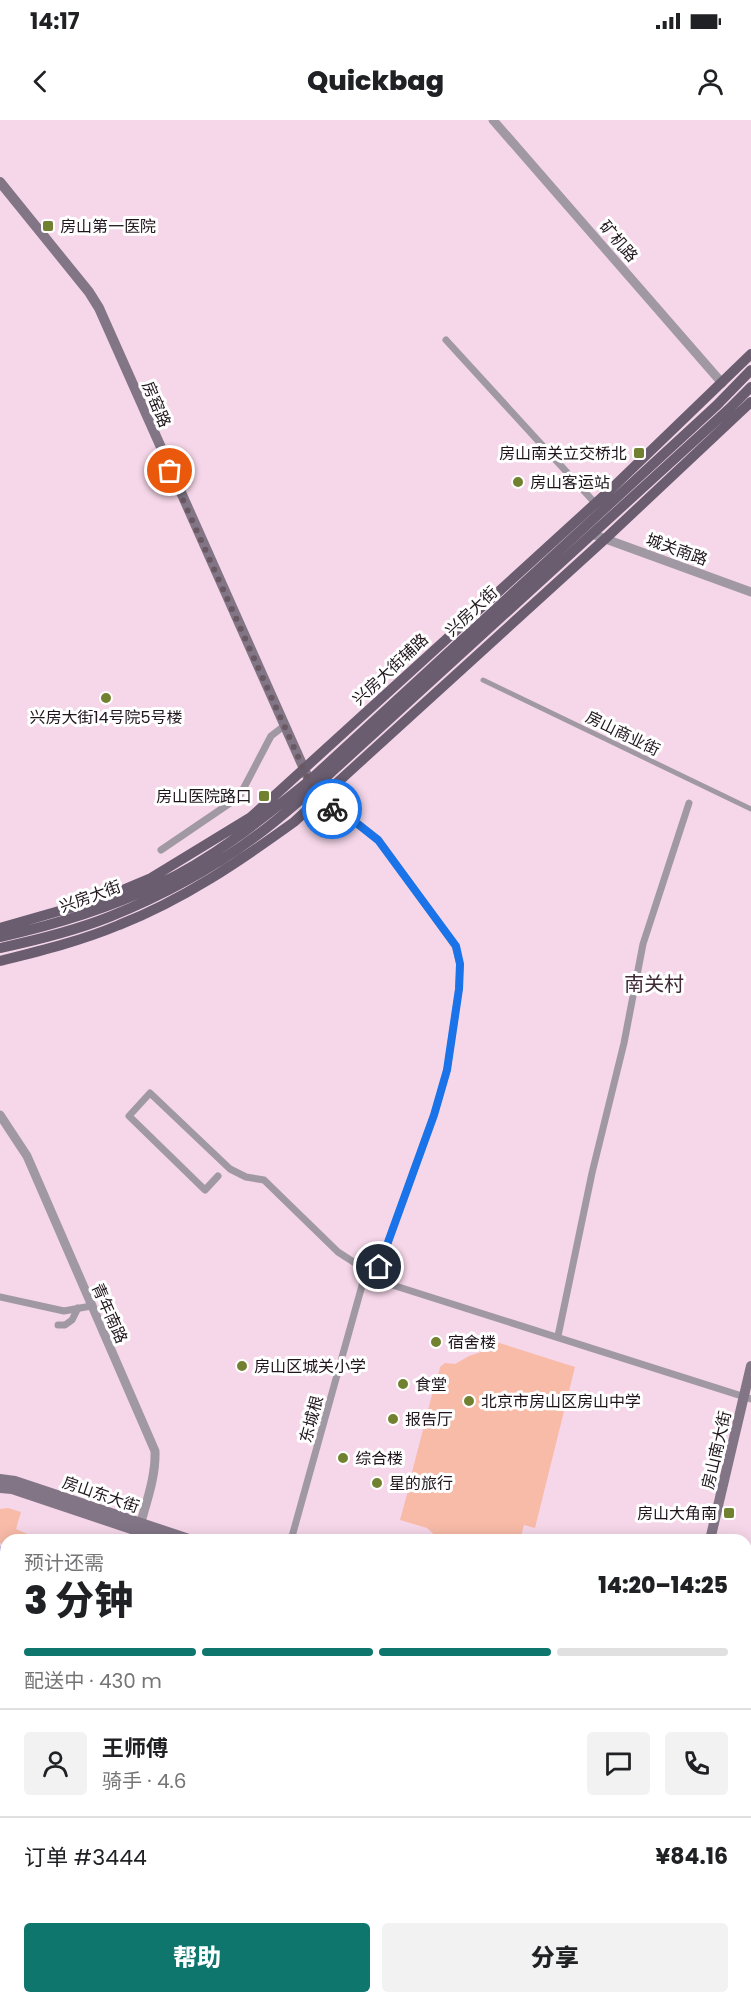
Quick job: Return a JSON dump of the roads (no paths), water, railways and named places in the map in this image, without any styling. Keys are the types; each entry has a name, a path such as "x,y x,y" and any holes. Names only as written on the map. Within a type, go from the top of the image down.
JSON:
{"main road":[{"name":"房窑路","path":"0,182 89,292 99,308 311,785"},
{"name":"兴房大街辅路","path":"0,928 101,899 141,882 251,817 650,453 705,397 747,367 751,354"},
{"name":"兴房大街","path":"311,785 400,696 717,405 747,367"},
{"name":"兴房大街","path":"0,948 32,941 107,918 191,877 257,823 311,785 592,534 751,387"},
{"path":"0,960 50,949 119,925 173,900 255,850 321,799 751,402"},
{"path":"650,453 674,444"},
{"path":"383,699 400,696"},
{"path":"236,826 228,848 255,850"},
{"name":"兴房大街","path":"0,937 49,926 106,907 159,885 228,848"},
{"path":"173,900 191,877"},
{"path":"0,960 32,941"},
{"name":"房山南大街","path":"712,1534 748,1397 751,1366"},
{"name":"房山东大街","path":"0,1479 15,1481 152,1534"},
{"name":"房山东大街","path":"0,1488 12,1489 168,1534"}],"street":[{"name":"矿机路","path":"493,120 722,383"},
{"path":"446,340 595,503"},
{"name":"城关南路","path":"592,534 751,592"},
{"name":"房山商业街","path":"483,680 751,809"},
{"path":"162,849 239,797 271,736 284,726"},
{"name":"东城根","path":"293,1534 363,1282 379,1267 434,1115 447,1070 459,989 460,964 456,946 378,840 354,821 328,806 311,785"},
{"path":"558,1336 592,1173 624,1043 643,944 688,803"},
{"path":"218,1176 205,1190 129,1116 150,1093 230,1169 246,1177 264,1180 338,1252 386,1282 748,1397"},
{"name":"青年南路","path":"0,1115 27,1156 155,1451 151,1488 139,1527"},
{"path":"0,1297 64,1311 91,1306"},
{"path":"58,1325 65,1325 72,1320 78,1308"}],"place":[{"name":"房山第一医院","path":"48,226"},
{"name":"房山南关立交桥北","path":"639,453"},
{"name":"房山客运站","path":"518,482"},
{"name":"兴房大街14号院5号楼","path":"106,698"},
{"name":"房山医院路口","path":"264,796"},
{"name":"宿舍楼","path":"436,1342"},
{"name":"房山区城关小学","path":"242,1366"},
{"name":"食堂","path":"403,1384"},
{"name":"北京市房山区房山中学","path":"469,1401"},
{"name":"报告厅","path":"393,1419"},
{"name":"综合楼","path":"343,1458"},
{"name":"星的旅行","path":"377,1483"},
{"name":"房山大角南","path":"729,1513"}],"district":[{"name":"南关村","path":"654,984"}]}
